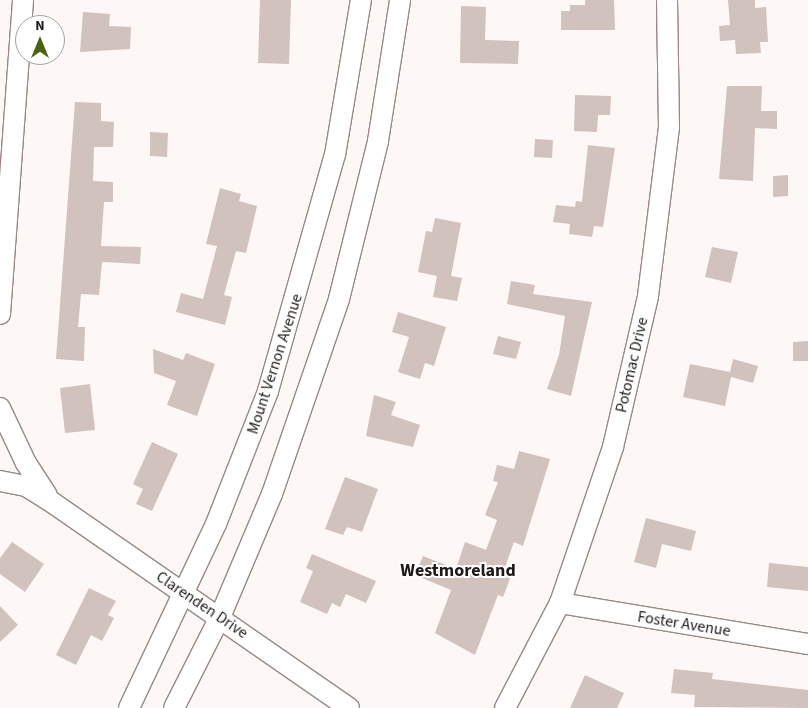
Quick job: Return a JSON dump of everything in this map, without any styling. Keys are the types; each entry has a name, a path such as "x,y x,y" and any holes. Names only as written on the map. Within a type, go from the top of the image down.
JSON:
{"street":[{"path":"0,314 23,0"},
{"name":"Mount Vernon Avenue","path":"129,708 184,593 244,457 294,307 337,146 361,0"},
{"path":"174,708 220,617 275,485 339,299 378,141 400,0"},
{"name":"Potomac Drive","path":"505,708 560,603 613,447 648,296 669,127 667,0"},
{"name":"Clarenden Drive","path":"0,408 26,463 53,503"},
{"name":"Clarenden Drive","path":"0,481 26,486 53,503 350,708"},
{"name":"Foster Avenue","path":"560,603 808,644"}],"building":[{"path":"260,0 291,0 289,64 258,63"},
{"path":"585,0 614,0 615,30 561,30 561,11 570,11 570,5 585,5"},
{"path":"728,0 755,0 755,8 766,7 768,42 760,42 761,53 736,54 735,40 720,41 719,26 730,25"},
{"path":"461,6 486,7 485,40 519,41 518,64 460,63"},
{"path":"83,12 110,14 109,26 131,27 130,49 80,52"},
{"path":"727,86 762,86 761,111 777,111 777,129 755,128 753,181 719,179"},
{"path":"575,95 611,96 610,115 598,115 597,132 574,131"},
{"path":"75,102 101,103 101,121 114,122 113,147 94,147 93,181 113,182 113,202 104,202 101,246 141,247 140,264 102,262 99,295 81,294 78,327 85,327 84,361 56,359"},
{"path":"150,132 168,133 167,157 150,156"},
{"path":"535,139 553,140 552,158 534,157"},
{"path":"588,145 615,148 603,227 594,226 592,237 569,234 570,224 553,222 556,205 575,207 576,201 582,202"},
{"path":"788,175 788,196 773,197 773,176"},
{"path":"220,188 241,194 239,201 257,206 246,253 236,251 224,295 232,297 225,325 176,312 181,293 203,299 217,246 206,244"},
{"path":"435,218 461,223 451,276 462,278 457,301 433,297 437,276 418,272 426,231 432,232"},
{"path":"712,247 738,252 731,283 705,277"},
{"path":"511,281 535,285 533,294 592,302 571,396 547,389 559,355 565,316 507,304"},
{"path":"398,312 446,327 434,366 425,363 420,379 398,372 409,337 392,332"},
{"path":"498,336 521,342 516,359 493,354"},
{"path":"808,341 808,361 793,361 793,342"},
{"path":"153,349 183,360 186,353 215,364 197,416 167,405 176,381 154,373"},
{"path":"733,359 758,366 753,383 731,377 725,406 683,397 690,364 730,372"},
{"path":"90,384 95,430 65,433 60,388"},
{"path":"374,395 396,402 391,415 420,425 413,447 366,436"},
{"path":"152,442 178,454 152,511 136,504 143,489 133,484"},
{"path":"519,451 550,459 523,546 514,542 503,573 511,576 503,597 498,595 475,655 435,633 451,590 415,575 423,556 456,569 465,542 486,550 497,520 485,515 498,482 493,481 497,465 514,469"},
{"path":"345,477 378,489 362,532 347,527 343,535 325,529"},
{"path":"646,518 696,531 691,551 662,544 656,568 634,562"},
{"path":"12,542 44,564 25,592 0,574 0,558"},
{"path":"312,554 376,581 366,603 346,594 340,607 332,603 327,614 300,602 313,571 306,568"},
{"path":"769,563 808,567 808,591 767,587"},
{"path":"89,588 116,601 108,615 114,618 102,641 91,635 76,665 56,655"},
{"path":"0,606 18,625 0,642"},
{"path":"674,669 713,673 712,679 808,690 808,708 694,707 695,695 671,693"},
{"path":"585,675 624,693 617,708 570,708"}],"district":[{"name":"Westmoreland","path":"458,571"}]}
